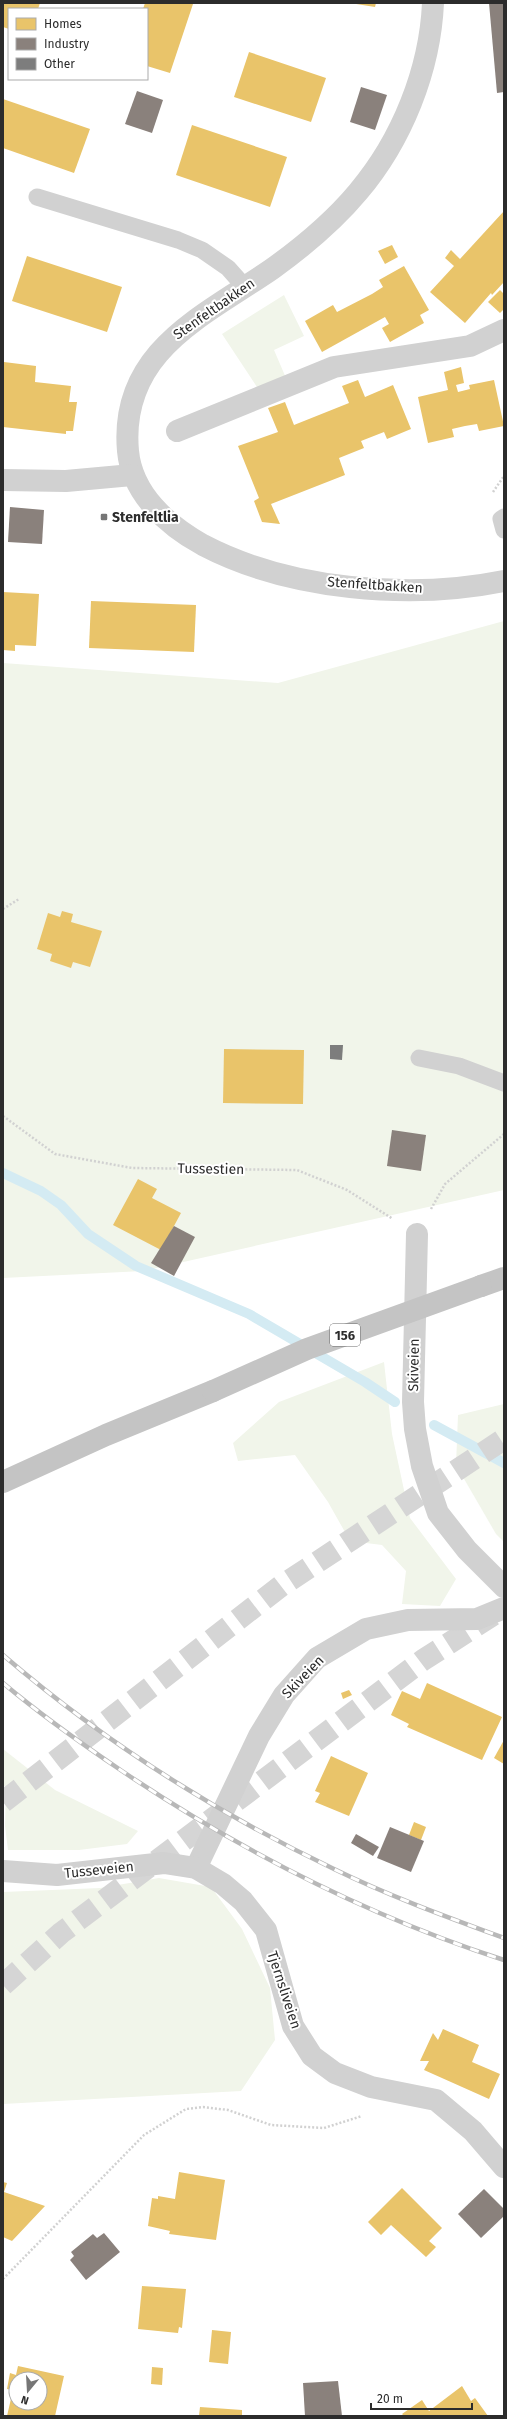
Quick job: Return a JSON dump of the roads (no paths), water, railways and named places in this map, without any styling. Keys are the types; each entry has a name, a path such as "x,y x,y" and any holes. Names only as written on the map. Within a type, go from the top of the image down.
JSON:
{"main road":[{"name":"156","path":"3,1482 106,1435 213,1391 307,1349 504,1278"}],"street":[{"name":"Stenfeltbakken","path":"433,3 431,33 420,84 386,152 360,190 326,228 292,255 183,328 163,347 144,376 136,393 128,423 127,437 132,475 140,490 163,516 195,540 218,552 284,574 360,587 397,589 460,588 504,581"},
{"path":"177,431 334,367 470,346 504,330"},
{"path":"3,480 72,481 132,475"},
{"name":"Skiveien","path":"417,1234 413,1402 415,1429 422,1466 438,1513 466,1550 504,1587"},
{"name":"Skiveien","path":"196,1868 259,1736 284,1695 317,1658 366,1629 408,1620 478,1619 504,1608"},
{"name":"Tusseveien","path":"3,1871 57,1875 164,1863 196,1868"},
{"name":"Tjernsliveien","path":"196,1868 223,1884 243,1901 266,1930 293,2026 312,2056 335,2073 371,2088 436,2100 473,2131 504,2167"}],"lane":[{"path":"37,197 178,240 202,250 228,268 244,286"},
{"path":"504,517 500,519 504,530"},
{"path":"419,1058 459,1066 504,1083"}],"waterway":[{"path":"3,1173 41,1191 61,1205 88,1234 136,1266 249,1314 365,1382 395,1402"},
{"path":"434,1425 504,1463"}],"tunnel":[{"path":"3,1802 281,1586 504,1439"},
{"path":"3,1985 61,1933 423,1660 493,1615"}],"railway":[{"path":"3,1655 41,1687 120,1745 161,1773 246,1824 334,1869 376,1888 418,1906 504,1938"},
{"path":"3,1683 62,1729 122,1771 213,1828 259,1854 355,1902 453,1943 504,1960"}],"place":[{"name":"Stenfeltlia","path":"104,517"}]}
